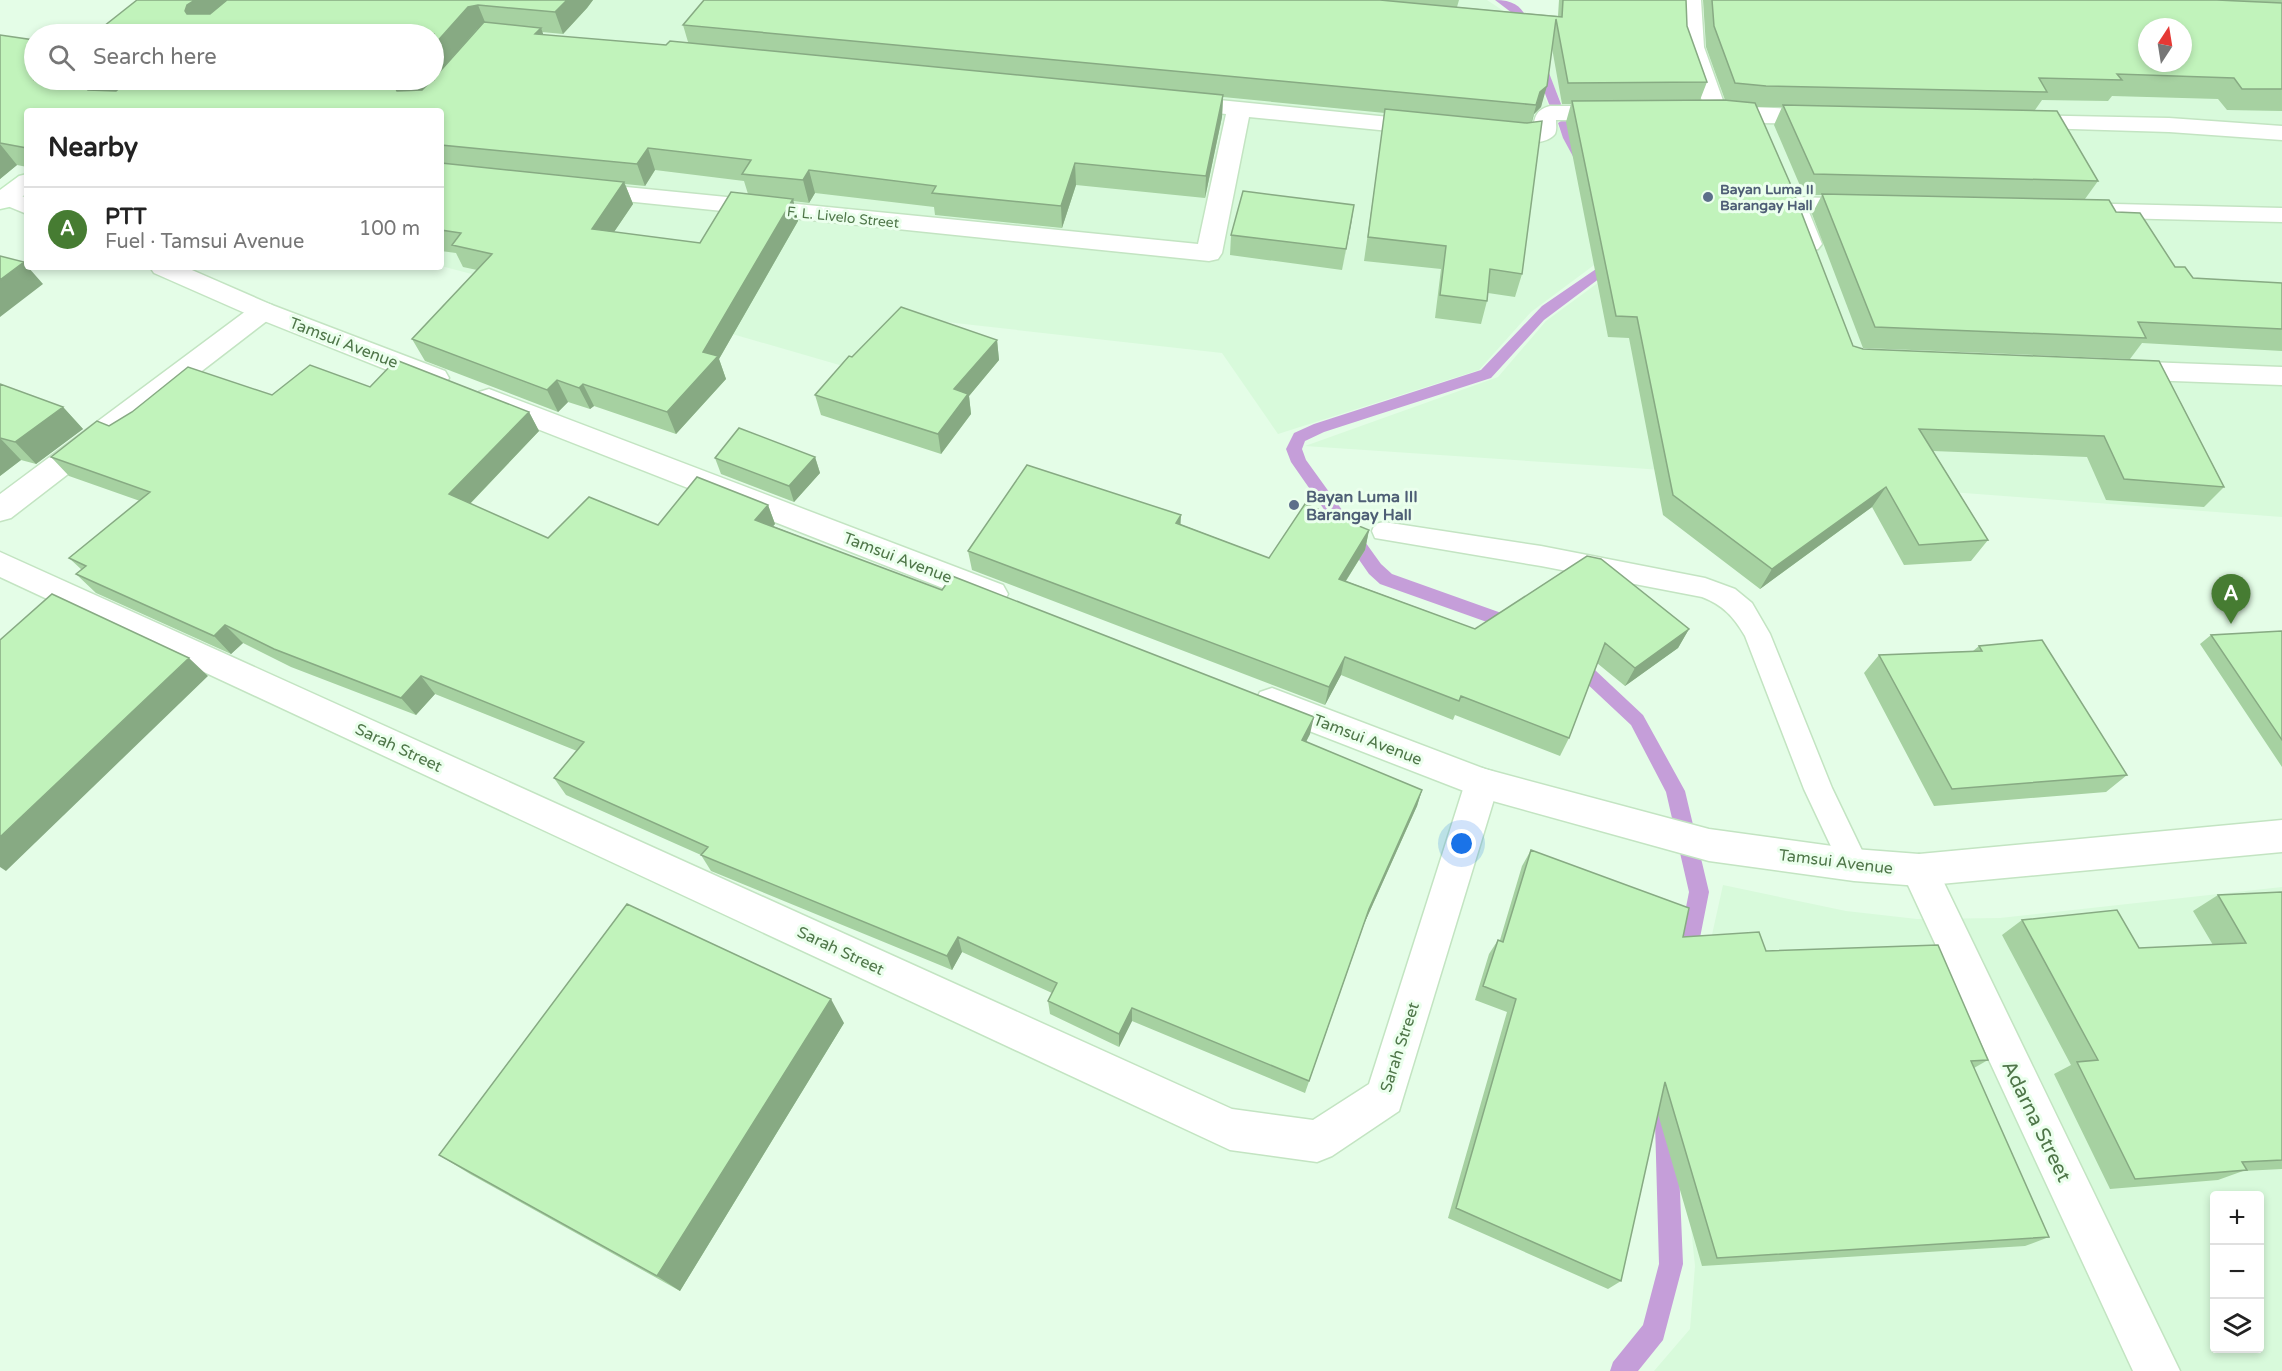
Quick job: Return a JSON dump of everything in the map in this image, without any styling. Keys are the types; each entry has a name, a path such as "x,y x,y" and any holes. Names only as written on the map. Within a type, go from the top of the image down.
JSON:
{"street":[{"path":"1691,0 1693,47 1716,112"},
{"path":"1155,100 1451,130"},
{"name":"F. L. Livelo Street","path":"560,187 1209,253 1239,108"},
{"path":"1474,132 1521,137 1538,136 1545,131 1545,117 1550,113 1635,112"},
{"path":"1693,112 1839,118"},
{"path":"1757,116 1766,138"},
{"path":"2004,122 2169,125 2282,133"},
{"path":"11,202 24,185"},
{"path":"1819,271 1790,193 1890,206"},
{"path":"2044,210 2282,215"},
{"name":"Tamsui Avenue","path":"171,270 263,311 1024,606"},
{"path":"0,510 263,311"},
{"path":"2091,369 2282,376"},
{"name":"Sarah Street","path":"0,564 1230,1129 1317,1141 1384,1097 1482,783"},
{"name":"Tamsui Avenue","path":"1247,692 1482,783 1709,845 1854,865 1919,870 2282,836"},
{"name":"Adarna Street","path":"1919,870 2157,1371"}],"lane":[{"path":"1384,531 1541,556 1705,588 1726,596 1743,610 1757,634 1818,789 1854,865"}],"shaded area":[{"path":"413,0 1487,0 1505,12 1565,141 1589,186 1613,251 1531,312 1479,370 1278,434 1222,353 901,317 860,371 667,315 521,287 444,267 444,108 312,108 390,90 444,90 444,24 428,24"},
{"path":"1541,47 2138,62 2138,72 2192,72 2192,64 2282,66 2282,517 1634,468 1305,446 1498,377 1546,321 1633,257 1547,70"},
{"path":"1723,885 1846,911 1917,919 2000,918 2282,887 2282,1371 1654,1371 1690,1329 1695,1266 1677,1093"}],"building":[{"path":"137,0 195,0 187,5 185,11 187,14 210,14 227,0 567,0 555,12 478,5 468,7 444,34 444,24 107,24"},
{"path":"704,0 1380,0 1562,17 1563,0 1686,0 1687,26 1707,82 1568,83 1556,19 1547,86 1540,92 1536,105 683,25"},
{"path":"1712,0 2217,0 2282,3 2282,89 2242,89 2234,78 2117,74 2122,80 2039,78 2047,92 1766,86 1735,83 1714,26"},
{"path":"484,22 541,28 535,34 666,45 670,41 1223,95 1206,176 1075,163 1061,206 932,193 936,186 809,170 803,180 742,174 751,160 648,148 637,164 444,145 444,108 24,108 24,147 0,143 0,35 24,39 24,90 444,90 444,67"},
{"path":"1724,100 1755,103 1790,183 1853,346 1863,349 2159,361 2224,487 2124,479 2104,436 1919,429 1988,540 1919,545 1886,487 1772,569 1673,495 1637,317 1616,316 1572,101"},
{"path":"1783,105 2057,111 2098,181 1814,174"},
{"path":"1385,109 1527,123 1542,121 1522,274 1490,269 1487,301 1440,295 1446,246 1368,237"},
{"path":"444,163 624,182 592,229 700,243 731,192 793,199 703,352 718,356 667,412 583,384 579,388 557,380 547,390 412,339 492,254 452,245 461,233 444,230"},
{"path":"1243,191 1354,205 1346,249 1231,235"},
{"path":"1822,194 2109,200 2116,212 2140,213 2175,267 2185,267 2193,278 2282,283 2282,329 2138,322 2146,338 1875,327"},
{"path":"0,256 24,262 0,280"},
{"path":"901,307 997,340 954,389 968,394 938,434 815,395 849,356 852,357"},
{"path":"396,360 529,412 449,494 548,538 589,497 658,525 697,477 768,505 755,520 942,590 952,576 1314,717 1302,740 1422,790 1369,909 1309,1081 1132,1008 1119,1034 1048,1001 1057,983 958,937 947,956 701,855 708,847 554,778 584,742 421,676 401,698 274,649 225,625 214,636 76,574 86,566 69,558 150,492 51,457 97,421 109,426 132,412 188,367 272,395 310,365 370,387"},
{"path":"0,384 63,407 15,442 0,438"},
{"path":"739,428 815,457 789,486 715,458"},
{"path":"1027,465 1181,515 1176,523 1269,558 1305,504 1369,530 1339,579 1475,629 1587,556 1601,559 1689,629 1635,668 1605,643 1569,738 1461,696 1459,701 1345,657 1329,687 968,551"},
{"path":"52,594 189,658 0,837 0,640"},
{"path":"2282,631 2282,740 2211,635"},
{"path":"2042,640 2127,775 1952,789 1879,655 1982,651 1979,646"},
{"path":"1531,850 1689,908 1683,937 1759,932 1766,951 1938,945 1988,1060 1971,1061 2049,1237 1717,1258 1665,1082 1621,1281 1456,1208 1516,999 1483,986 1498,940 1503,942"},
{"path":"2282,892 2282,1160 2242,1162 2247,1170 2135,1179 2077,1062 2098,1060 2022,920 2117,910 2139,948 2246,943 2218,895"},
{"path":"627,904 831,999 657,1276 439,1155"}],"waterway":[{"path":"1501,0 1521,14 1527,35"},
{"path":"1538,60 1555,104"},
{"path":"1564,123 1569,138 1581,159"},
{"path":"1515,625 1386,579 1375,569 1299,462 1294,449 1299,437 1319,428 1486,374 1538,316 1599,274 1615,260"},
{"path":"1574,661 1637,720 1675,791 1699,892 1686,958"},
{"path":"1622,1371 1654,1331 1671,1264 1666,1122"}],"place":[{"name":"Bayan Luma II Barangay Hall","path":"1708,197"},
{"name":"Bayan Luma III Barangay Hall","path":"1294,505"},
{"name":"PTT","path":"2231,624"}]}
